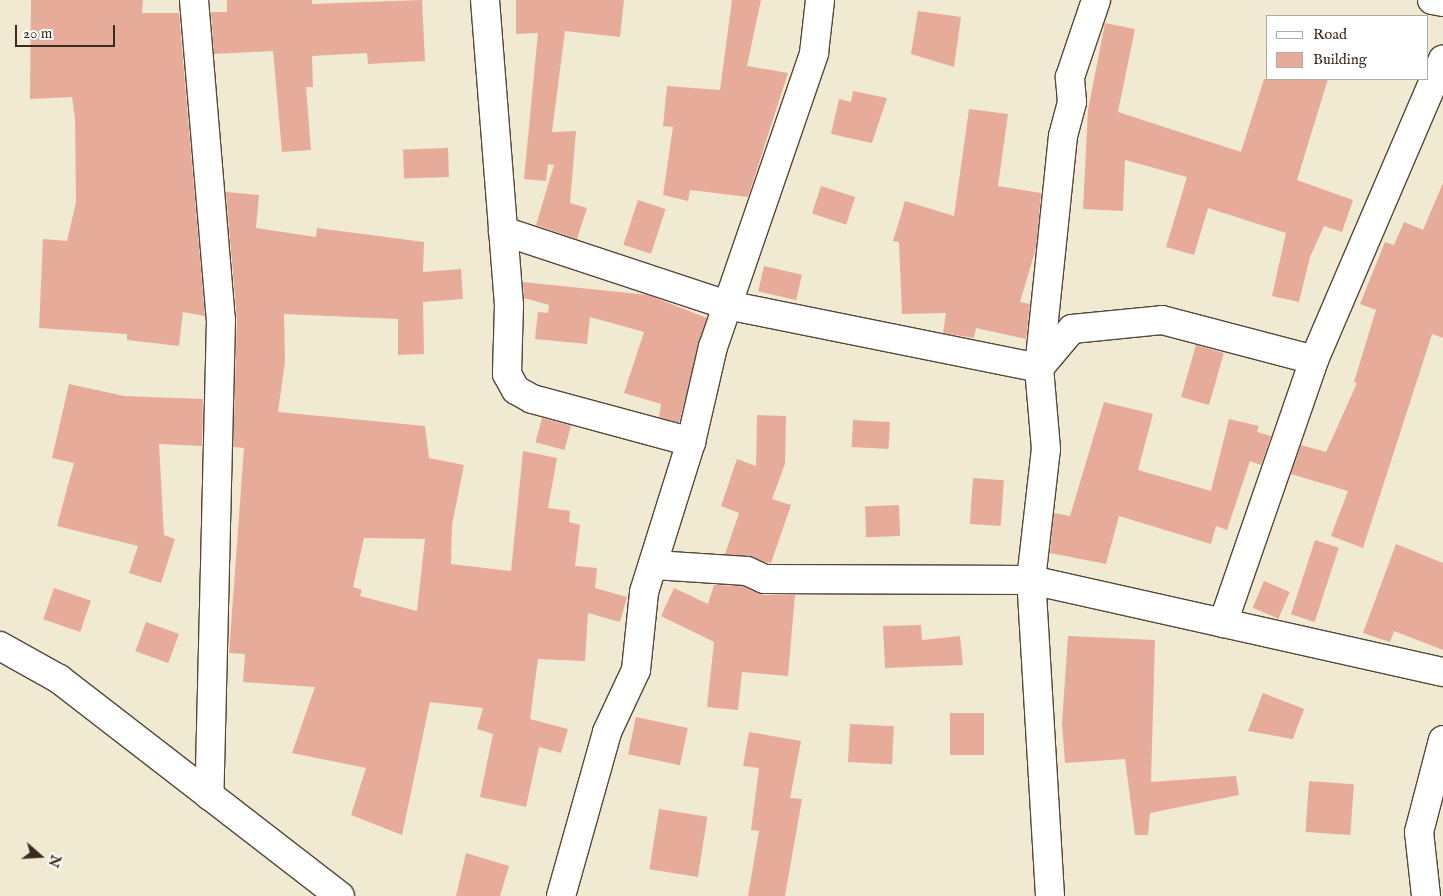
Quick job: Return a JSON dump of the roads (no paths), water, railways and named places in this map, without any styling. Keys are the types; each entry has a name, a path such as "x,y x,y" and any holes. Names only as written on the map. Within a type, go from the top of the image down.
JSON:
{"street":[{"path":"194,0 222,320 209,796"},
{"path":"485,0 510,305 507,374 516,390 532,399 690,442"},
{"path":"561,896 607,732 636,670 644,592 654,565 690,442 726,306 814,53 820,0"},
{"path":"1050,896 1031,580 1046,448 1039,368 1063,136 1072,102 1070,77 1096,0"},
{"path":"1432,0 1443,2"},
{"path":"1223,623 1314,360 1443,60"},
{"path":"503,231 726,306 1039,368"},
{"path":"1039,368 1072,329 1162,320 1314,360"},
{"path":"654,565 747,571 764,579 1031,580 1443,672"},
{"path":"0,646 59,679 340,896"},
{"path":"1426,896 1419,832 1443,740"}]}
